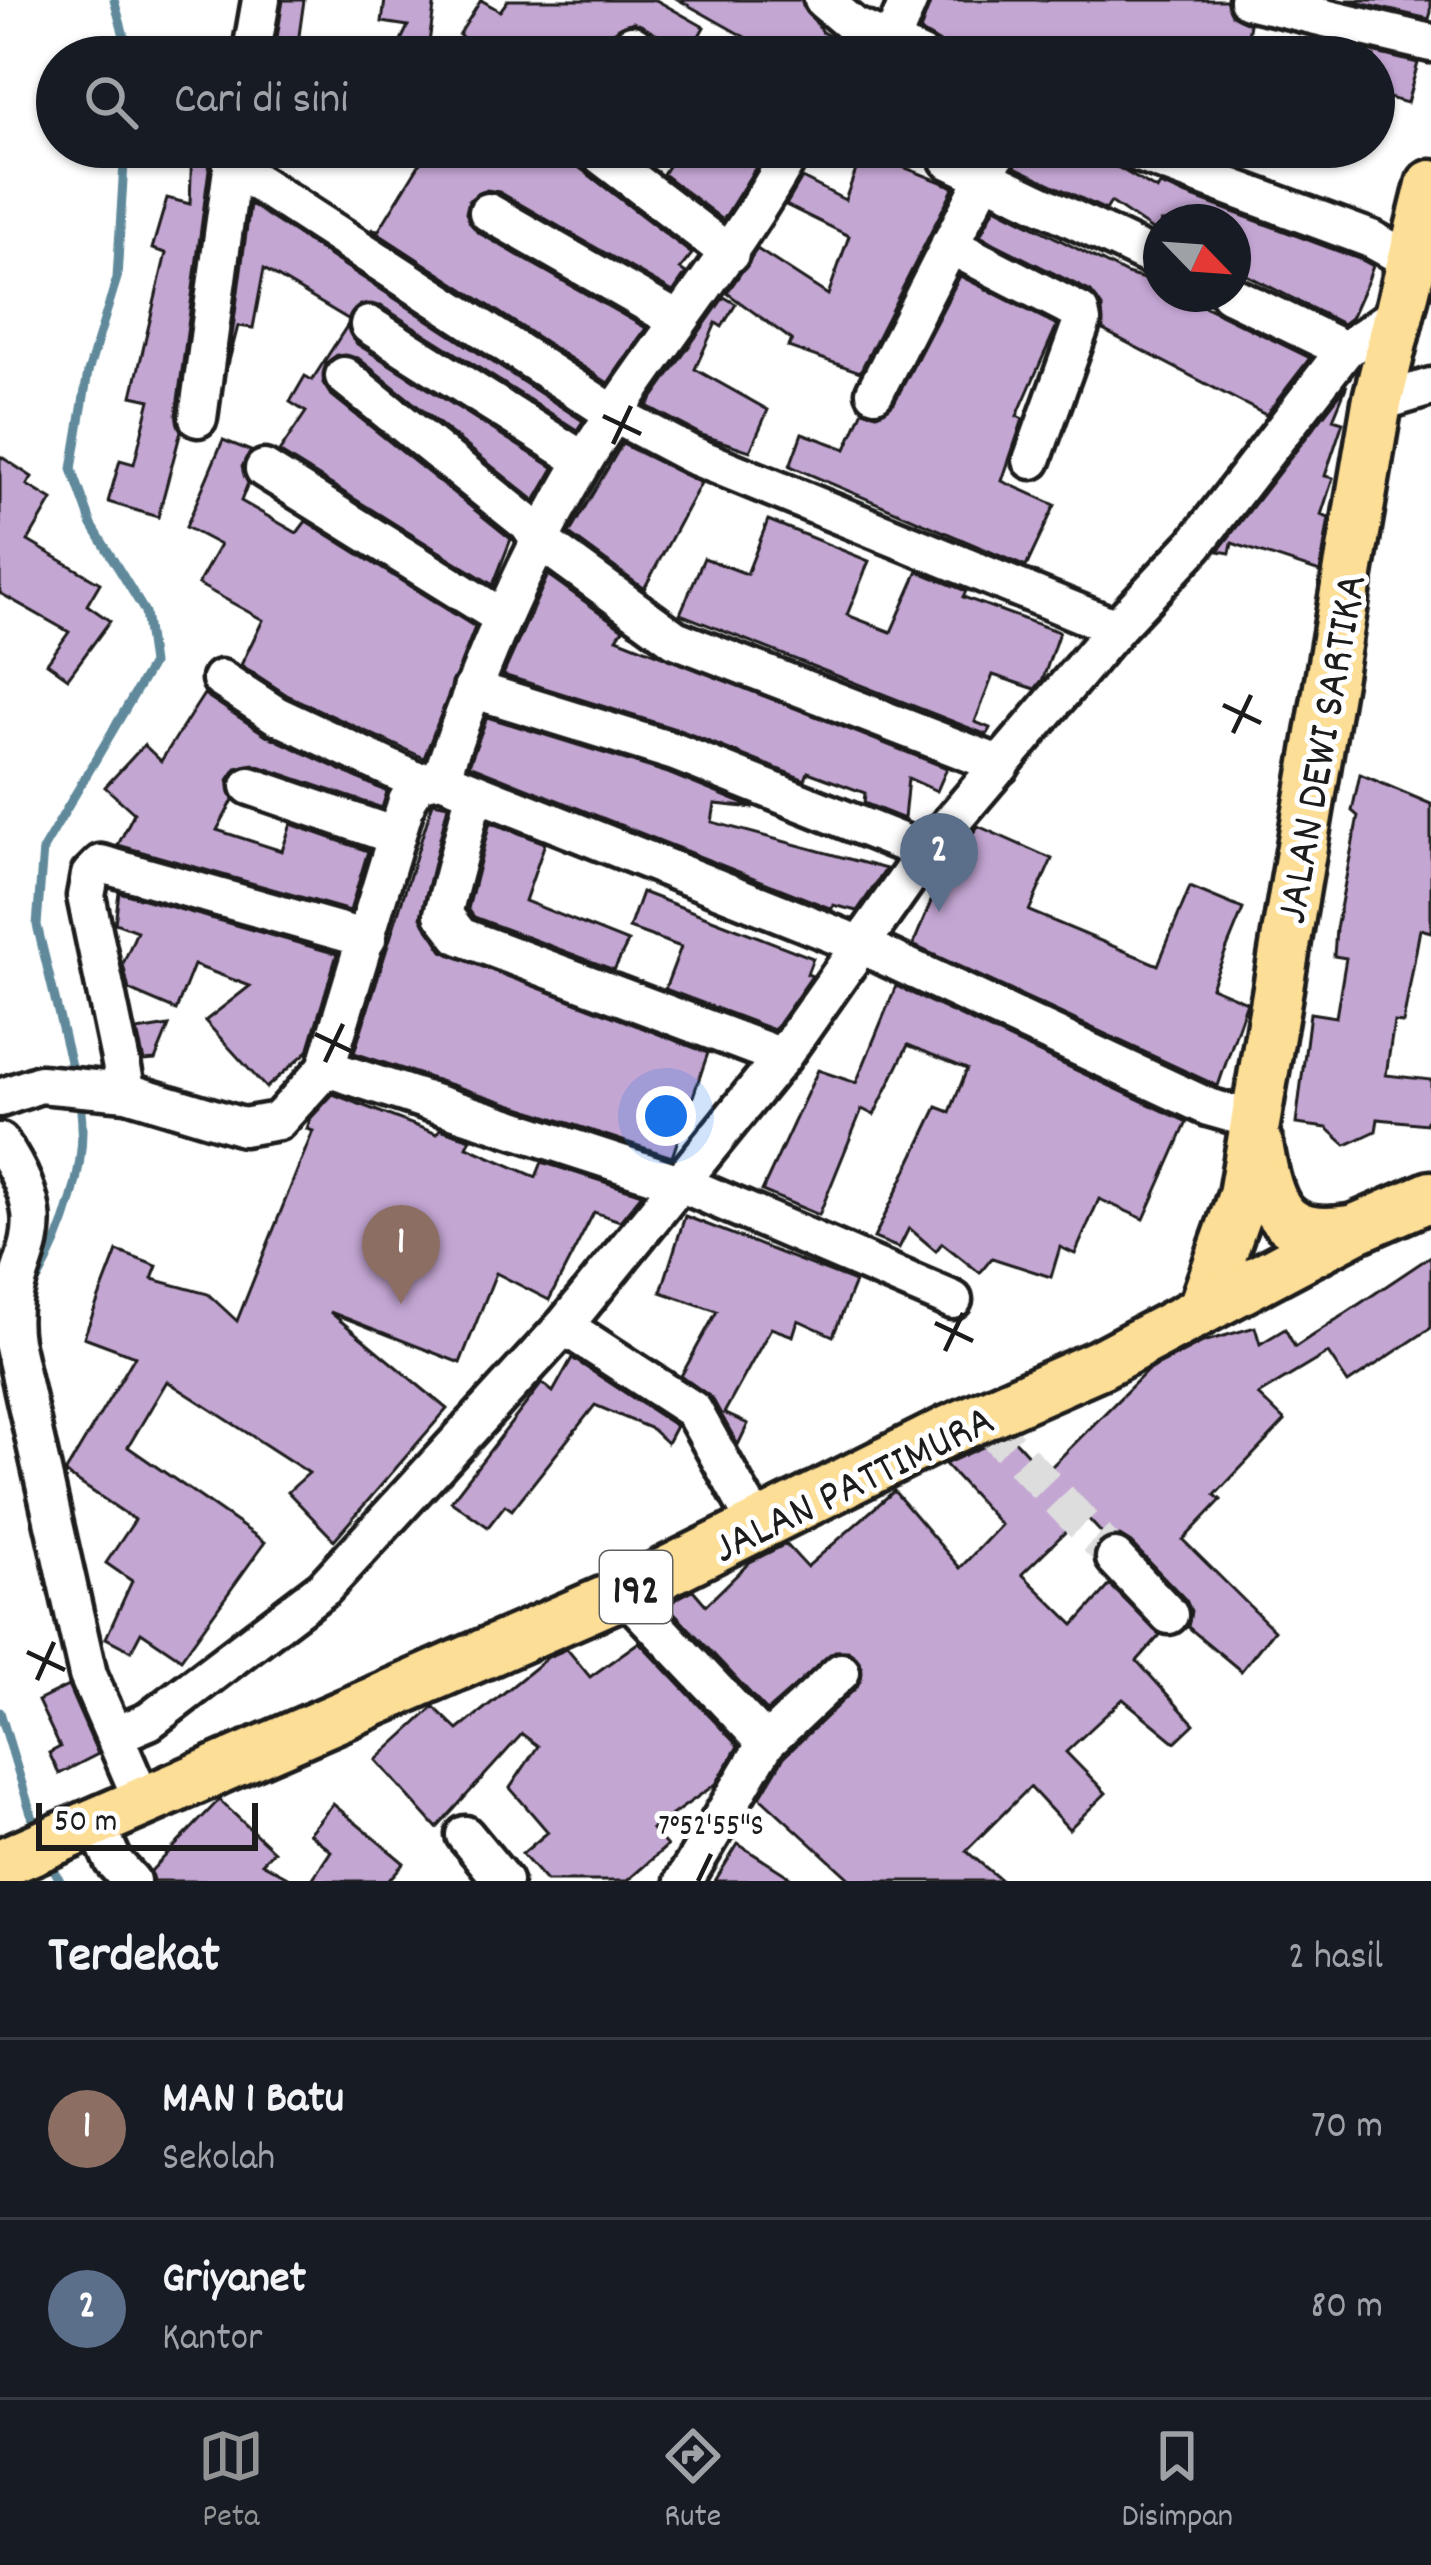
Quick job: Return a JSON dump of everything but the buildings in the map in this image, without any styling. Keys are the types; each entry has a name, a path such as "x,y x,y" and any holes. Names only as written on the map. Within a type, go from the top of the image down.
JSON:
{"main road":[{"name":"JALAN DEWI SARTIKA","path":"1202,1310 1243,1195 1377,403 1408,260 1431,185"},
{"path":"1254,1120 1271,1200 1285,1219 1314,1235 1355,1229"},
{"name":"JALAN PATTIMURA","path":"33,1845 132,1750 624,1593 1100,1364 1355,1229 1431,1196"}],"street":[{"path":"255,36 261,0"},
{"path":"823,0 843,36"},
{"path":"908,36 909,0"},
{"path":"1248,0 1431,43"},
{"path":"198,418 231,168"},
{"path":"251,168 614,413 748,479 1116,628"},
{"path":"617,168 730,254"},
{"path":"0,1098 40,1084 128,1092 259,1128 278,1121 326,1068 394,836 430,780 500,616 584,461 730,254 779,168"},
{"path":"875,392 988,168"},
{"path":"1004,168 1143,250"},
{"path":"1180,168 1371,239 1408,260"},
{"path":"488,212 679,322"},
{"path":"949,245 1080,312 1082,321 1032,460"},
{"path":"1251,305 1345,350"},
{"path":"0,1142 31,1201 33,1226 10,1328 14,1398 88,1675 132,1750 324,1588 564,1326 782,1057 926,852 1116,628 1196,544 1345,350 1397,314"},
{"path":"369,325 584,461"},
{"path":"344,376 528,524 539,540 675,639 1001,765"},
{"path":"1377,403 1430,387"},
{"path":"264,469 500,616"},
{"path":"221,679 275,715 430,780 863,946 1208,1107 1254,1120"},
{"path":"472,689 675,752 926,852"},
{"path":"250,786 394,836"},
{"path":"475,796 443,914 460,936 782,1057"},
{"path":"128,1092 86,896 90,875 101,864 367,939"},
{"path":"326,1068 680,1184 952,1300"},
{"path":"564,1326 693,1410 758,1527"},
{"path":"1115,1558 1169,1615"},
{"path":"624,1593 766,1743"},
{"path":"684,1881 766,1743 841,1672"},
{"path":"465,1835 503,1881"},
{"path":"33,1845 113,1861 131,1881"}],"waterway":[{"path":"114,0 124,36"},
{"path":"74,1078 37,925 43,849 152,664 145,612 92,525 72,469 88,372 117,278 124,168"},
{"path":"29,1294 53,1249 72,1197 81,1144 78,1094"},
{"path":"0,1712 37,1833"},
{"path":"49,1859 60,1881"}],"tunnel":[{"path":"984,1421 1115,1558"}],"place":[{"name":"Griyanet","path":"939,912"},
{"name":"MAN 1 Batu","path":"401,1304"}]}
